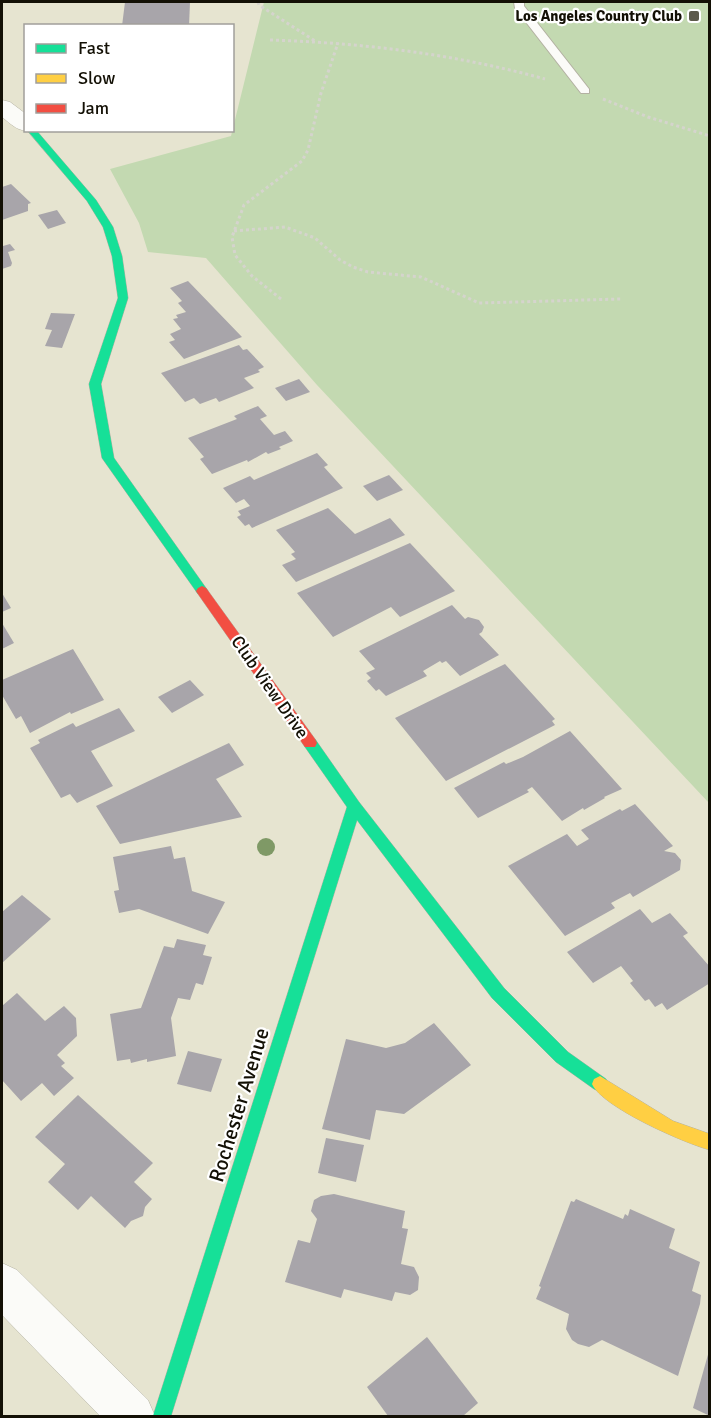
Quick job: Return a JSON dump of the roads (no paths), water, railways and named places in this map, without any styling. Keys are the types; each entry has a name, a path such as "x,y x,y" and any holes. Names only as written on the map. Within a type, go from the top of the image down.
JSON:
{"street":[{"path":"2,107 24,124"},
{"name":"Club View Drive","path":"33,132 91,200 108,227 117,256 123,298 95,384 108,458 354,806 498,993 562,1057 630,1106 696,1139 710,1142"},
{"name":"Rochester Avenue","path":"162,1416 354,806"},
{"path":"2,1285 132,1416"}],"lane":[{"path":"519,2 519,6 585,91"}],"place":[{"name":"Los Angeles Country Club","path":"694,16"}]}
